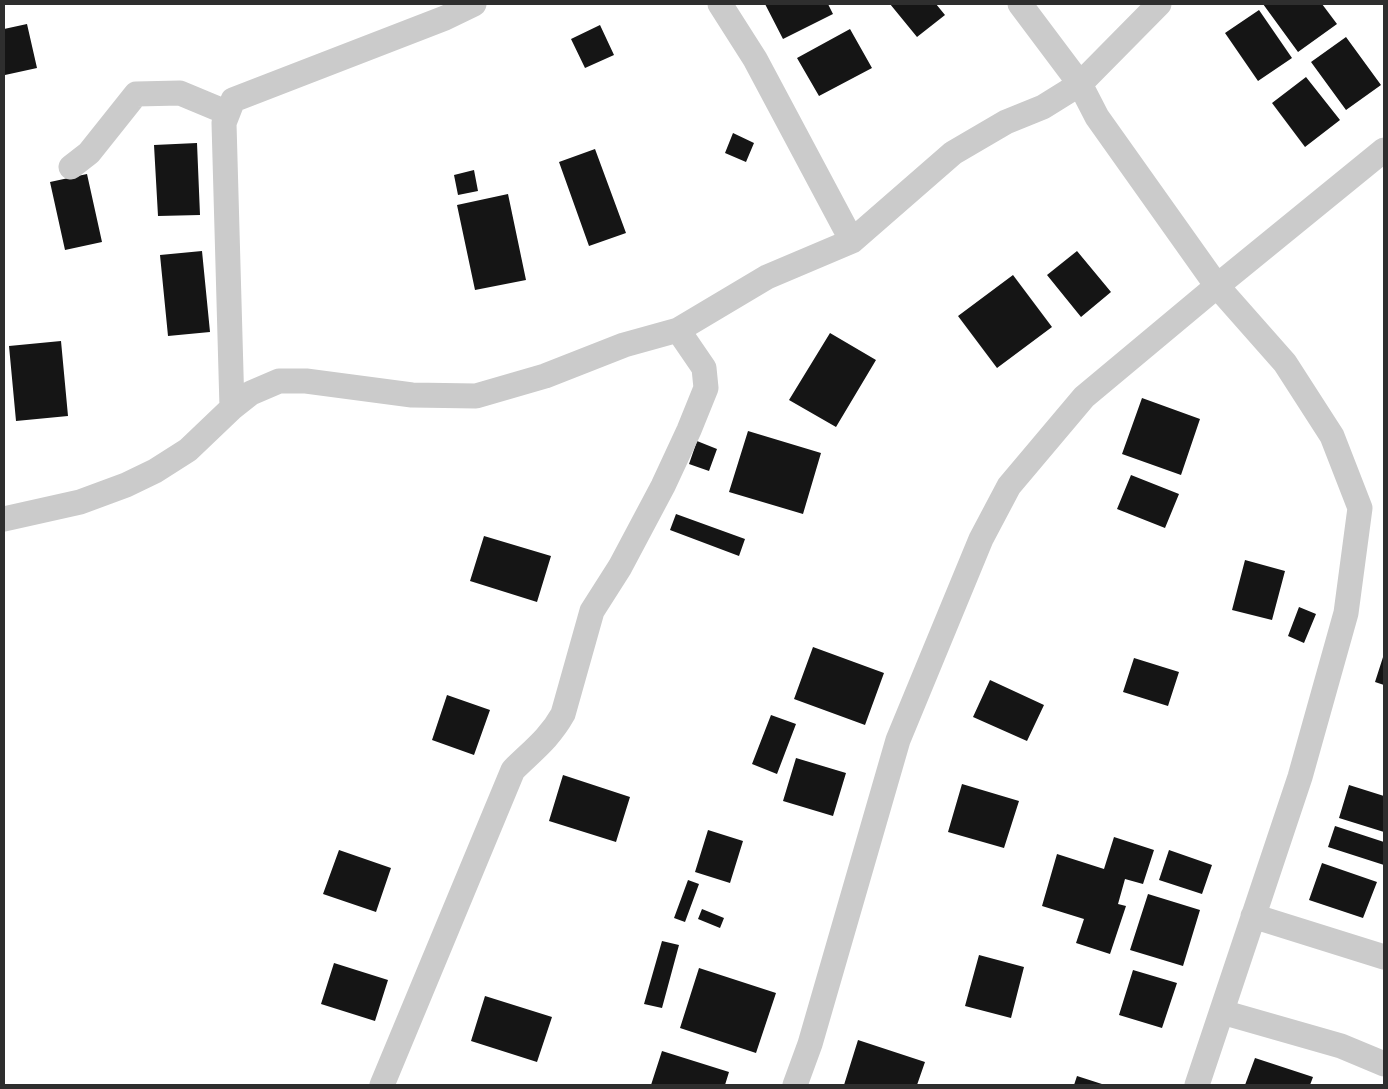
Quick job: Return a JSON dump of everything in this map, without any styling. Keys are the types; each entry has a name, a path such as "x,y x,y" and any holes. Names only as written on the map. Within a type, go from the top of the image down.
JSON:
{"street":[{"path":"232,408 224,122 233,100 445,18 474,4"},
{"path":"720,4 755,59 852,242"},
{"path":"1020,4 1080,84 1097,117 1217,286 1285,363 1332,436 1360,508 1346,614 1300,777 1197,1085"},
{"path":"4,519 80,502 126,485 155,471 188,450 232,408 251,393 279,381 306,381 412,395 476,396 545,376 624,345 678,330 767,276 852,242 954,153 1006,122 1043,108 1080,84 1160,4"},
{"path":"71,167 89,153 136,94 180,93 228,113"},
{"path":"795,1085 810,1044 898,740 981,539 1009,486 1084,397 1384,150"},
{"path":"382,1085 513,770 545,740 563,714 592,611 620,567 663,486 706,388 704,368 678,330"},
{"path":"1253,916 1384,957"},
{"path":"1222,1012 1341,1046 1384,1064"}],"building":[{"path":"765,4 828,4 833,14 783,39"},
{"path":"890,4 936,4 945,15 917,37"},
{"path":"1263,4 1322,4 1337,24 1298,52"},
{"path":"1259,10 1292,58 1258,81 1225,33"},
{"path":"27,24 37,68 5,75 4,29"},
{"path":"600,25 614,55 585,68 571,39"},
{"path":"850,29 872,68 819,96 797,58"},
{"path":"1346,37 1381,85 1346,110 1311,62"},
{"path":"1306,77 1340,120 1305,147 1272,103"},
{"path":"733,133 754,143 746,162 725,153"},
{"path":"197,143 200,215 158,216 154,145"},
{"path":"595,149 626,233 589,246 559,162"},
{"path":"474,170 478,191 458,195 454,175"},
{"path":"87,174 102,242 65,250 50,182"},
{"path":"508,194 526,280 475,290 457,205"},
{"path":"202,251 210,332 168,336 160,255"},
{"path":"1077,251 1111,292 1081,317 1047,275"},
{"path":"1013,275 1052,327 997,368 958,316"},
{"path":"830,333 876,360 836,427 789,400"},
{"path":"61,341 68,416 16,421 9,346"},
{"path":"1142,398 1200,419 1181,475 1122,454"},
{"path":"748,431 821,453 803,514 729,492"},
{"path":"697,441 717,449 709,471 689,464"},
{"path":"1131,475 1179,494 1165,528 1117,509"},
{"path":"676,514 745,539 739,556 670,530"},
{"path":"484,536 551,556 537,602 470,581"},
{"path":"1245,560 1285,571 1272,620 1232,610"},
{"path":"1299,607 1316,614 1304,643 1288,636"},
{"path":"813,647 884,673 865,725 794,699"},
{"path":"1384,654 1384,685 1375,682"},
{"path":"1134,658 1179,672 1168,706 1123,692"},
{"path":"990,680 1044,705 1027,741 973,717"},
{"path":"447,695 490,710 474,755 432,740"},
{"path":"771,715 796,724 777,774 752,764"},
{"path":"796,758 846,773 833,816 783,801"},
{"path":"563,775 630,797 616,842 549,821"},
{"path":"962,784 1019,801 1004,848 948,832"},
{"path":"1349,785 1384,796 1384,832 1339,818"},
{"path":"1335,826 1384,842 1384,865 1328,847"},
{"path":"708,830 743,841 730,883 695,872"},
{"path":"1114,837 1154,850 1143,884 1125,879 1118,904 1126,906 1110,954 1076,943 1084,919 1042,906 1057,854 1104,869"},
{"path":"339,850 391,868 376,912 323,894"},
{"path":"1169,850 1212,865 1202,894 1159,880"},
{"path":"1322,863 1377,882 1363,918 1309,900"},
{"path":"688,880 699,884 685,922 674,918"},
{"path":"1148,894 1200,910 1183,966 1130,950"},
{"path":"702,909 724,918 720,928 698,919"},
{"path":"662,941 679,945 662,1008 644,1004"},
{"path":"979,955 1024,967 1011,1018 965,1006"},
{"path":"334,963 388,980 375,1021 321,1004"},
{"path":"699,968 776,993 756,1053 680,1028"},
{"path":"1133,970 1177,983 1162,1028 1119,1015"},
{"path":"485,996 552,1017 537,1062 471,1041"},
{"path":"858,1040 925,1062 917,1085 844,1085"},
{"path":"662,1051 729,1072 725,1085 651,1085"},
{"path":"1255,1058 1313,1077 1310,1085 1245,1085"},
{"path":"1077,1076 1105,1085 1074,1085"}]}
